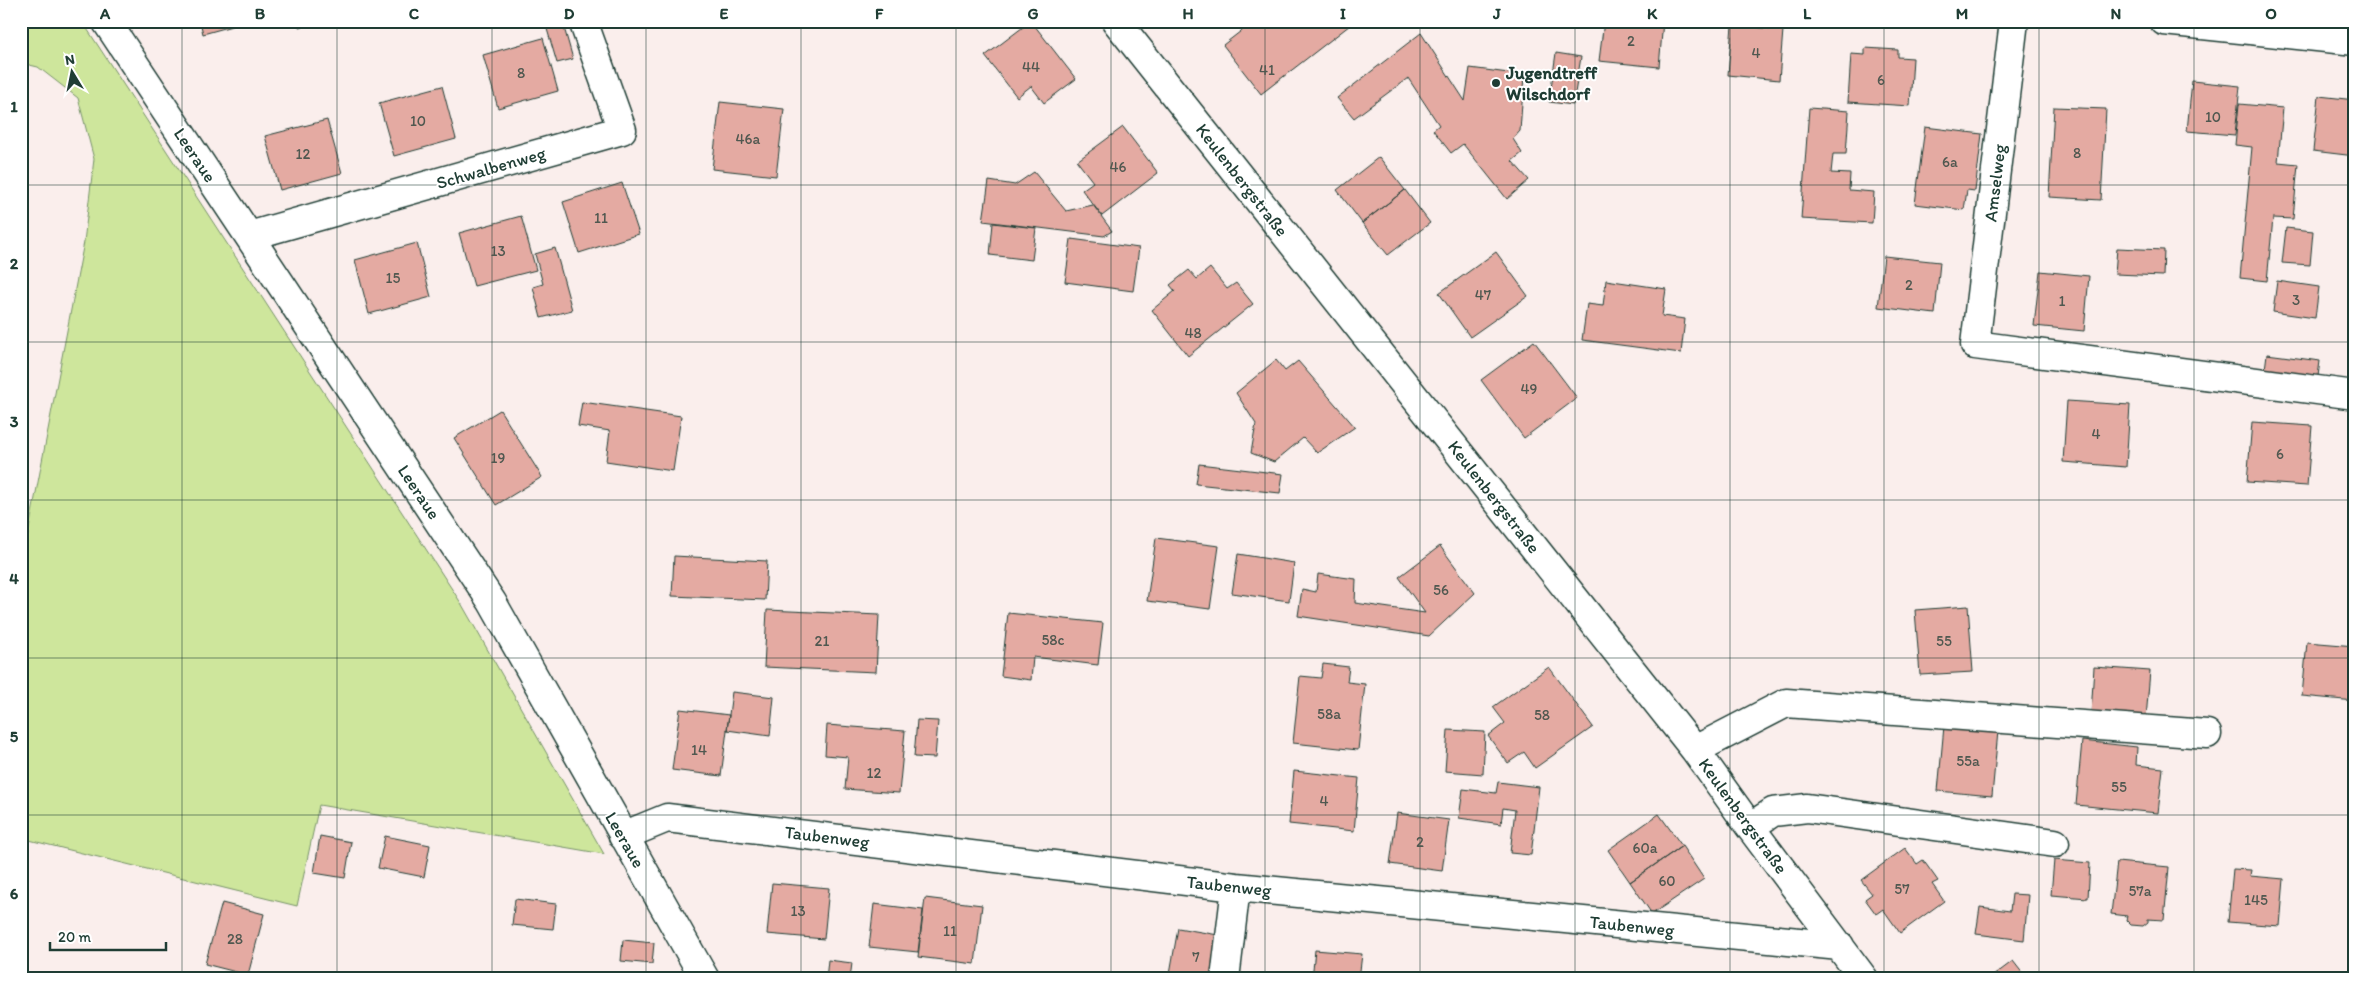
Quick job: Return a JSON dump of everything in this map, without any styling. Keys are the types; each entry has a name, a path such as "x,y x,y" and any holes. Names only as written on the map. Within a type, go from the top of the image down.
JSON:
{"street":[{"name":"Leeraue","path":"106,21 492,602 705,979"},
{"name":"Schwalbenweg","path":"249,236 622,130 583,21"},
{"name":"Keulenbergstraße","path":"1116,21 1695,750 1864,979"},
{"name":"Amselweg","path":"2014,21 1975,345 2355,396"},
{"path":"2164,21 2340,34"},
{"path":"1695,750 1786,703 2207,734"},
{"path":"1750,827 1773,812 1807,808 2055,843"},
{"name":"Taubenweg","path":"623,836 667,818 1236,887 1840,946"},
{"path":"1225,979 1236,887"}],"green space":[{"path":"21,21 82,21 461,603 604,854 319,805 297,906 21,838 21,571 84,242 94,159 78,98 38,67 21,63"}],"building":[{"path":"200,21 250,21 203,34"},
{"path":"297,21 318,21 318,22 299,27"},
{"path":"1031,21 1076,79 1044,103 1031,86 1017,97 985,56"},
{"path":"1254,21 1354,22 1261,94 1223,45"},
{"path":"1604,21 1663,21 1659,67 1599,61"},
{"path":"563,24 573,59 557,63 547,29"},
{"path":"1732,25 1783,30 1779,80 1728,75"},
{"path":"1421,33 1465,101 1470,68 1524,75 1520,131 1513,139 1522,153 1512,161 1529,180 1507,199 1463,144 1451,153 1433,130 1439,125 1408,78 1354,118 1337,98"},
{"path":"543,38 558,91 498,108 483,55"},
{"path":"1865,48 1898,50 1898,57 1913,58 1910,106 1848,102 1851,54 1865,55"},
{"path":"1556,53 1581,57 1573,105 1549,102"},
{"path":"2192,81 2240,86 2235,135 2187,131"},
{"path":"442,86 456,139 394,156 379,103"},
{"path":"2319,96 2355,100 2355,156 2313,151"},
{"path":"720,102 784,109 776,176 712,169"},
{"path":"2239,104 2283,108 2278,162 2298,164 2293,219 2273,218 2267,281 2240,278 2252,147 2235,145"},
{"path":"2054,107 2106,109 2101,200 2049,197"},
{"path":"1809,108 1849,111 1846,154 1833,154 1831,173 1850,174 1849,190 1874,192 1872,223 1801,219"},
{"path":"327,120 342,173 280,190 265,136"},
{"path":"1123,127 1158,173 1102,216 1082,190 1093,182 1077,161"},
{"path":"1925,127 1982,134 1975,191 1967,190 1964,210 1915,204"},
{"path":"1379,157 1405,190 1362,223 1337,190"},
{"path":"1034,172 1066,211 1093,205 1112,231 1104,236 983,221 989,181 1015,185"},
{"path":"622,183 639,234 579,253 563,202"},
{"path":"1405,190 1430,223 1388,255 1362,223"},
{"path":"521,216 536,270 474,286 459,233"},
{"path":"993,223 1036,228 1032,260 990,255"},
{"path":"2286,228 2313,231 2310,265 2282,263"},
{"path":"1071,239 1139,248 1133,291 1065,282"},
{"path":"417,243 431,297 369,314 355,260"},
{"path":"555,248 572,310 541,318 533,287 543,284 535,254"},
{"path":"2117,248 2164,250 2163,276 2115,274"},
{"path":"1496,252 1528,296 1470,337 1439,293"},
{"path":"1884,256 1940,262 1935,314 1878,307"},
{"path":"1210,268 1227,289 1236,283 1253,304 1188,356 1152,310 1175,291 1170,285 1189,270 1197,279"},
{"path":"2040,271 2089,276 2084,331 2034,326"},
{"path":"1606,280 1666,289 1662,316 1685,319 1681,353 1582,340 1587,304 1603,306"},
{"path":"2277,281 2319,287 2315,318 2273,312"},
{"path":"1534,341 1577,398 1524,438 1481,380"},
{"path":"2267,354 2320,361 2317,384 2264,377"},
{"path":"1276,360 1285,371 1298,361 1355,427 1317,453 1303,438 1274,462 1251,453 1256,424 1236,393"},
{"path":"2067,401 2130,405 2126,467 2063,462"},
{"path":"582,402 681,416 673,471 606,461 610,431 578,426"},
{"path":"500,410 542,477 496,505 454,438"},
{"path":"2252,422 2312,426 2307,486 2247,482"},
{"path":"1199,464 1283,474 1280,493 1196,484"},
{"path":"1156,538 1219,546 1210,609 1147,601"},
{"path":"1440,546 1475,593 1429,636 1298,616 1302,589 1316,592 1318,574 1356,579 1355,603 1425,613 1399,577"},
{"path":"1238,554 1294,563 1289,601 1232,593"},
{"path":"674,556 767,561 765,600 672,596"},
{"path":"1968,606 1973,672 1920,675 1915,610"},
{"path":"767,610 879,615 876,672 764,667"},
{"path":"1008,613 1103,623 1098,665 1033,657 1031,680 1001,676"},
{"path":"2307,642 2355,646 2355,701 2302,696"},
{"path":"1323,664 1349,667 1347,682 1365,684 1358,750 1293,743 1300,676 1321,678"},
{"path":"1549,667 1593,727 1535,768 1524,752 1508,763 1488,736 1505,723 1493,707"},
{"path":"2094,667 2150,671 2146,718 2091,714"},
{"path":"732,692 774,697 770,736 727,730"},
{"path":"680,709 729,715 721,776 672,770"},
{"path":"917,720 938,721 935,758 914,757"},
{"path":"827,725 905,731 899,793 845,789 848,757 825,755"},
{"path":"1944,726 1998,731 1992,796 1938,791"},
{"path":"1448,730 1485,732 1483,774 1445,771"},
{"path":"2082,741 2137,747 2136,765 2163,768 2158,813 2076,805"},
{"path":"1294,771 1359,778 1354,831 1289,824"},
{"path":"1498,782 1539,787 1531,855 1510,853 1515,810 1503,808 1501,824 1459,818 1463,789 1496,793"},
{"path":"1397,813 1449,820 1442,871 1390,864"},
{"path":"1659,814 1682,846 1630,882 1608,850"},
{"path":"320,836 351,842 345,878 314,873"},
{"path":"385,836 430,845 424,877 378,868"},
{"path":"1682,846 1704,879 1652,914 1630,882"},
{"path":"1905,848 1917,864 1923,860 1938,881 1932,884 1944,901 1900,933 1883,909 1876,914 1865,899 1872,894 1861,880"},
{"path":"2054,860 2090,863 2088,898 2051,895"},
{"path":"2117,862 2169,867 2164,920 2148,919 2148,922 2143,926 2131,925 2126,920 2127,916 2111,914"},
{"path":"2233,869 2251,870 2250,876 2284,879 2280,926 2228,922"},
{"path":"772,883 829,888 824,939 767,934"},
{"path":"2012,894 2028,895 2024,940 1976,934 1980,907 2010,911"},
{"path":"925,898 982,905 975,964 918,957"},
{"path":"515,899 556,904 553,929 512,925"},
{"path":"222,903 264,914 248,975 205,964"},
{"path":"874,904 923,910 918,952 869,947"},
{"path":"1178,928 1224,936 1216,979 1169,979"},
{"path":"623,940 654,943 652,964 621,961"},
{"path":"1315,950 1362,954 1359,979 1312,979"},
{"path":"828,960 852,963 850,979 826,979"},
{"path":"2013,961 2027,979 1989,979"}],"place":[{"name":"Jugendtreff Wilschdorf","path":"1496,83"}]}
